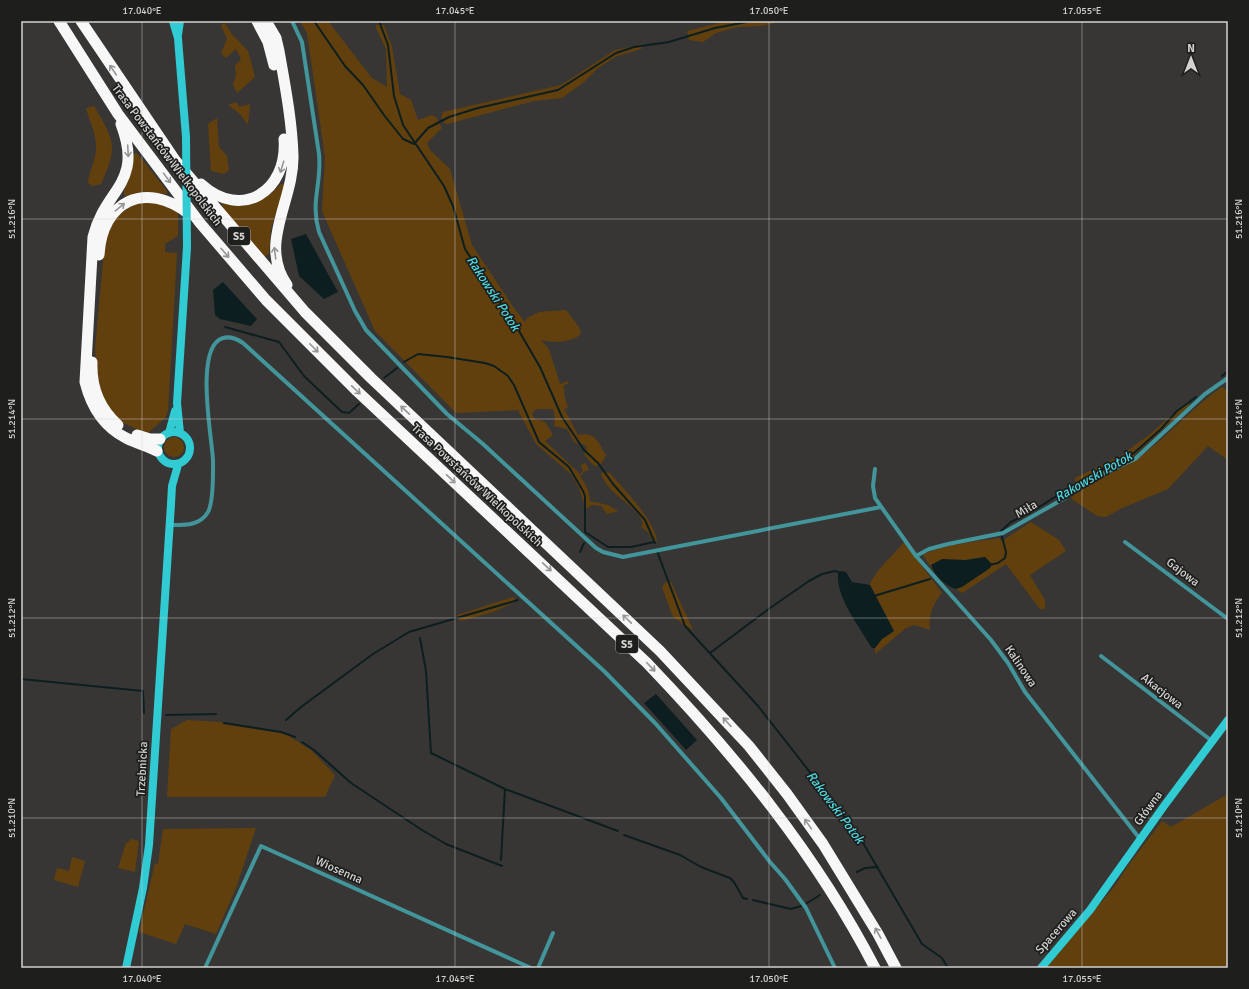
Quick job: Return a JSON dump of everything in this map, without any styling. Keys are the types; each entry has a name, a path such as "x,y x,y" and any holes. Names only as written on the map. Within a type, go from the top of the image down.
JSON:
{"highway":[{"name":"Trasa Powstańców Wielkopolskich","path":"59,21 118,114 200,223 266,300 358,391 647,663 693,710 771,806 808,857 839,905 874,968"},
{"name":"Trasa Powstańców Wielkopolskich","path":"81,21 174,160 305,312 371,378 649,640 706,698 749,746 787,794 818,838 874,927 896,968"},
{"path":"174,160 205,188 227,199 249,199 261,194 271,186 278,176 283,166 285,153 278,91 268,42 257,21"},
{"path":"266,21 273,33 279,51 293,156 291,174 276,233 274,245 275,256 278,270 284,282 305,312"},
{"path":"118,114 127,138 129,152 128,168 123,181 100,216 93,237 85,382 89,399 96,412 109,426 124,437 157,451"},
{"path":"164,436 150,439 122,428 109,417 94,385 92,367 99,247 104,228 110,216 119,206 137,198 146,196 167,200 177,205 200,223"}],"main road":[{"path":"173,21 178,38"},
{"path":"172,486 178,465 188,458 191,449 188,439 180,433 177,403 187,247 186,137 178,38 180,21"},
{"path":"177,403 157,451 162,460 167,463 178,465"},
{"path":"164,436 180,433"},
{"path":"167,463 172,486"},
{"name":"Trzebnicka","path":"126,968 147,862 153,798 172,486"},
{"name":"Główna","path":"1090,910 1228,720"},
{"name":"Spacerowa","path":"1041,968 1090,910"}],"street":[{"path":"292,21 302,42 319,154 320,167 315,201 315,219 319,232 361,323 434,402 591,544 604,552 623,557 882,507"},
{"path":"170,525 187,525 197,522 206,516 210,508 213,461 207,410 209,359 212,347 217,341 224,337 233,338 247,347 604,671 655,723 721,798 770,862 801,899 835,968"},
{"name":"Miła","path":"916,556 929,549 948,544 987,538 1003,533 1065,498 1088,481 1135,459 1205,394 1228,378"},
{"name":"Kalinowa","path":"875,469 873,493 916,556 991,640 1008,663 1025,692 1140,840"},
{"name":"Gajowa","path":"1125,542 1228,619"},
{"name":"Akacjowa","path":"1101,656 1212,742"},
{"name":"Wiosenna","path":"205,968 261,846 531,968"},
{"path":"538,968 553,933"}],"shaded area":[{"path":"300,21 328,21 372,78 387,87 386,49 376,28 376,25 384,25 392,47 400,94 411,100 418,120 432,115 436,117 442,128 427,143 430,150 450,169 472,245 525,322 527,318 539,312 566,310 579,327 581,334 567,341 550,342 541,340 549,349 560,384 568,381 569,383 563,386 568,408 564,409 578,435 584,434 592,436 598,442 606,455 602,463 597,466 593,465 584,454 587,448 585,445 575,443 567,429 554,426 555,417 553,409 536,409 532,414 535,419 545,422 552,433 552,436 545,441 580,474 583,471 581,465 584,463 587,465 589,470 585,471 580,476 588,489 590,501 608,505 618,511 607,514 601,506 592,505 586,509 579,488 571,474 536,444 518,410 456,413 375,331 322,211 325,157 307,33"},
{"path":"727,21 785,21 761,26 737,27 716,33 703,42 689,40 687,31"},
{"path":"225,23 231,33 248,51 255,77 237,93 233,85 236,75 235,66 241,59 236,49 226,58 221,53 227,39 221,25"},
{"path":"639,45 642,47 641,49 615,57 597,69 584,82 562,98 534,101 447,124 445,124 441,118 443,112 561,85 615,50"},
{"path":"237,102 239,107 250,104 248,125 240,114 228,105"},
{"path":"94,106 110,136 112,152 101,184 93,186 88,183 96,153 96,143 86,108"},
{"path":"217,118 219,147 227,156 229,170 224,174 211,171 208,124"},
{"path":"137,153 167,191 167,194 141,192 127,196 124,195 132,169 133,154"},
{"path":"281,184 285,184 271,229 269,254 264,257 223,209 222,203 234,206 244,206 262,200"},
{"path":"158,202 178,212 178,236 165,244 165,252 177,253 168,410 166,417 147,434 119,421 103,400 96,367 95,348 105,240 117,215 137,203"},
{"path":"306,234 338,292 324,299 299,276 291,239"},
{"path":"223,282 257,319 251,326 220,319 215,315 213,290"},
{"path":"1222,387 1228,391 1228,460 1208,446 1168,489 1120,509 1106,517 1097,516 1073,500 1071,497 1080,491 1127,465 1145,453 1202,402"},
{"path":"1187,402 1190,405 1131,458 1076,487 1075,478 1120,456 1149,435"},
{"path":"170,437 178,437 184,443 184,451 178,457 170,457 164,451 164,443"},
{"path":"603,472 610,473 645,515 655,533 657,542 652,540 648,532 641,527 643,523 634,510 605,482 601,474"},
{"path":"1031,522 1059,540 1066,551 1030,575 1045,600 1045,609 1040,609 1006,564 962,593 956,589 988,570 985,557 931,565 933,570 923,555 940,548 960,544 999,538 1002,541"},
{"path":"904,542 942,593 932,610 930,630 914,625 906,628 875,654 875,648 882,639 894,631 870,585 876,574"},
{"path":"985,557 992,564 990,568 962,587 956,589 948,586 941,580 931,565 942,559 966,560"},
{"path":"841,571 846,572 852,582 870,585 894,631 882,639 875,648 872,648 853,618 840,591 838,573"},
{"path":"666,582 671,582 693,630 673,617 662,587"},
{"path":"513,597 517,601 493,612 461,621 458,619 457,615"},
{"path":"656,694 697,740 686,750 644,703"},
{"path":"187,720 221,722 224,724 286,734 312,751 335,775 325,797 167,797 171,729"},
{"path":"1228,794 1228,968 1046,968 1114,887 1162,821 1171,827"},
{"path":"256,828 236,888 216,934 185,924 176,944 139,932 155,863 158,864 163,829"},
{"path":"132,839 139,841 135,872 118,868 126,843"},
{"path":"72,857 85,861 78,887 54,880 57,868 69,871"}],"waterway":[{"path":"314,21 345,66 363,85 403,139 414,144 428,128 449,117 478,108 558,90 616,53 634,47 669,42 715,28 752,21"},
{"name":"Rakowski Potok","path":"379,21 388,45 394,96 403,125 444,186 453,206 465,249 519,331 540,367 562,417 584,450 598,463 613,484 645,520 655,543"},
{"path":"225,327 279,342 304,376 342,412 349,413 359,404"},
{"path":"404,362 418,354 447,357 485,363 494,366 508,376 514,385 539,442 569,467 583,491 585,496 585,532 608,547 631,547 654,542"},
{"path":"384,378 397,368"},
{"name":"Rakowski Potok","path":"1222,376 1228,371"},
{"name":"Rakowski Potok","path":"1001,531 1011,522 1031,512 1084,479 1134,453 1161,429 1177,411 1196,397"},
{"name":"Rakowski Potok","path":"989,565 998,563 1005,558 1006,552 1002,537"},
{"path":"580,552 584,543"},
{"name":"Rakowski Potok","path":"657,551 685,626 758,706 859,836 922,944 942,958 948,968"},
{"name":"Rakowski Potok","path":"710,653 809,581 822,574 835,571 841,573"},
{"name":"Rakowski Potok","path":"874,596 930,579"},
{"path":"286,720 301,707 373,654 409,632 518,600"},
{"path":"420,638 426,671 431,753 505,789 618,831"},
{"path":"21,679 143,691 144,713"},
{"path":"166,715 216,714"},
{"path":"224,723 281,732 295,737"},
{"path":"302,742 314,750 351,783 422,830 446,844 502,866"},
{"path":"501,860 505,789"},
{"path":"624,835 680,855 701,867 730,878 743,898 747,899"},
{"path":"857,872 865,868 878,867"},
{"path":"807,903 820,895"},
{"path":"753,900 791,909 801,906"}]}
